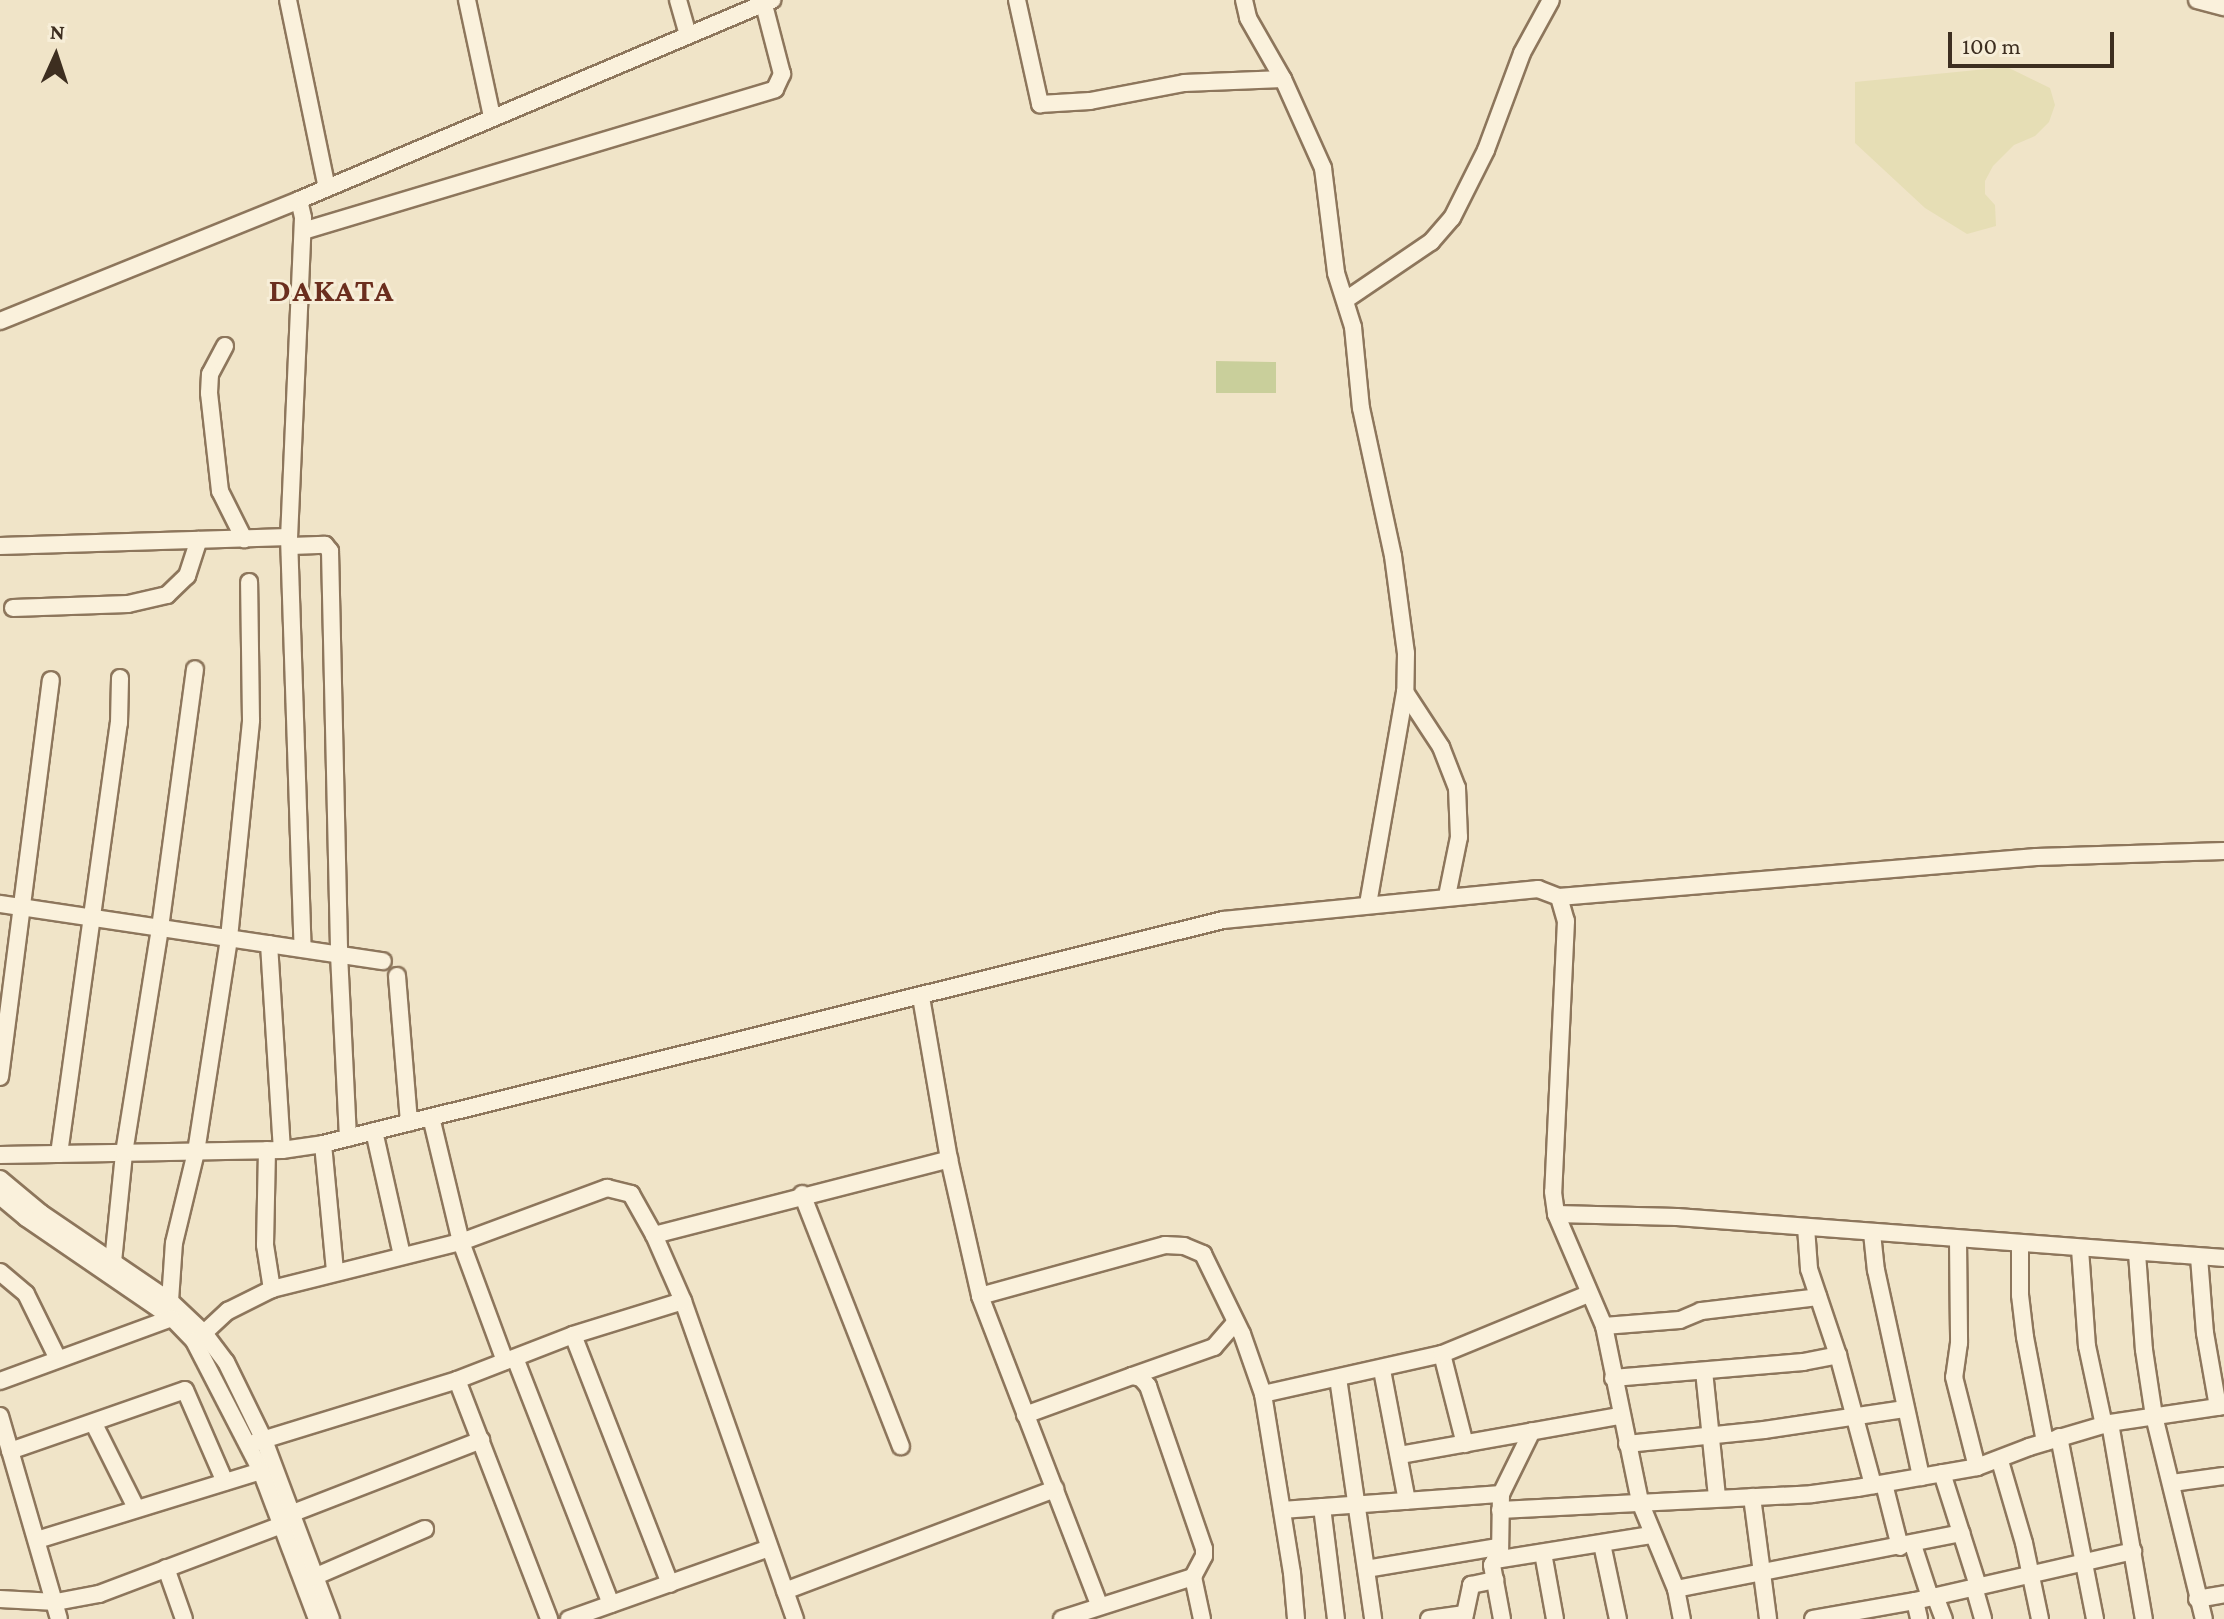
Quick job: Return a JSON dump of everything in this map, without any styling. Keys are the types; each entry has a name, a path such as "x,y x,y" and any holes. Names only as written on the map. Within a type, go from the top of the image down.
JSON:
{"street":[{"path":"288,0 327,188"},
{"path":"467,0 492,117"},
{"path":"678,0 688,34"},
{"path":"1017,0 1040,104 1090,101 1184,83 1283,79"},
{"path":"1244,0 1248,18 1283,79 1323,168 1336,273 1347,299 1361,408 1393,556 1406,653 1405,692 1368,904"},
{"path":"1347,299 1421,249 1452,218 1486,150 1522,53 1551,0"},
{"path":"2197,0 2224,7"},
{"path":"0,321 299,200 768,2 782,74 775,89 303,231"},
{"path":"299,200 303,231 290,542 303,949"},
{"path":"225,346 210,374 209,393 220,491 244,539"},
{"path":"0,546 244,539 325,545 330,551 339,954 348,1138"},
{"path":"13,608 128,604 167,595 187,576 199,540"},
{"path":"170,1301 174,1243 196,1152 229,938 251,720 249,582"},
{"path":"113,1262 124,1153 160,928 195,669"},
{"path":"59,1154 119,723 120,678"},
{"path":"0,1077 51,680"},
{"path":"1405,692 1441,747 1457,788 1459,837 1447,896"},
{"path":"0,1155 274,1150 323,1144 633,1064 921,997 1223,920 1538,889 1559,897 2036,857 2224,851"},
{"path":"1559,897 1566,921 1553,1192 1556,1214 1604,1326 1640,1502 1651,1535 1676,1589 1682,1619"},
{"path":"0,904 383,961"},
{"path":"269,944 274,1150 265,1245 272,1289"},
{"path":"397,976 409,1123"},
{"path":"921,997 949,1159 980,1296 1099,1604"},
{"path":"431,1117 461,1242 611,1604"},
{"path":"374,1131 402,1255"},
{"path":"323,1144 335,1272"},
{"path":"654,1235 802,1194 949,1159"},
{"path":"0,1179 170,1301 204,1333 226,1362 331,1619"},
{"path":"204,1333 228,1311 272,1289 461,1242 607,1188 631,1194 654,1235 683,1301 795,1619"},
{"path":"802,1194 901,1446"},
{"path":"0,1196 26,1218 172,1318 205,1357 257,1442 261,1471 288,1519 317,1619"},
{"path":"1556,1214 1677,1217 2224,1258"},
{"path":"1806,1227 1809,1269 1838,1355 1854,1416 1878,1484 1927,1598 1944,1619"},
{"path":"1872,1233 1876,1270 1921,1477"},
{"path":"1958,1240 1959,1343 1954,1377 1977,1467"},
{"path":"980,1296 1165,1245 1184,1246 1203,1254 1236,1322 1263,1394 1296,1619"},
{"path":"2020,1245 2020,1295 2025,1337 2086,1562 2095,1619"},
{"path":"2080,1249 2085,1331 2107,1424 2144,1619"},
{"path":"2137,1253 2144,1350 2154,1416 2204,1619"},
{"path":"1282,1510 1407,1501 1640,1502 1812,1494 1977,1467 2000,1461 2052,1439 2107,1424 2221,1407 2205,1333 2199,1257"},
{"path":"0,1272 26,1294 58,1359"},
{"path":"1263,1394 1382,1370 1442,1354 1588,1294"},
{"path":"1604,1326 1680,1320 1701,1311 1818,1297"},
{"path":"257,1442 457,1380 573,1335 683,1301"},
{"path":"0,1381 172,1318"},
{"path":"1025,1415 1214,1347 1236,1322"},
{"path":"573,1335 670,1584"},
{"path":"1442,1354 1465,1444"},
{"path":"1613,1378 1838,1355"},
{"path":"1382,1370 1407,1501"},
{"path":"1704,1371 1717,1497"},
{"path":"1132,1376 1141,1378 1148,1386 1204,1549 1204,1556 1193,1577 1202,1619"},
{"path":"1338,1378 1373,1619"},
{"path":"457,1380 549,1619"},
{"path":"10,1451 185,1390 225,1482"},
{"path":"1627,1444 1905,1409"},
{"path":"0,1416 58,1610"},
{"path":"1400,1455 1620,1416"},
{"path":"94,1424 136,1508"},
{"path":"1502,1619 1492,1565 1499,1553 1501,1502 1532,1431"},
{"path":"0,1599 58,1610 481,1440"},
{"path":"2000,1461 2032,1574 2040,1619"},
{"path":"37,1540 261,1471"},
{"path":"1942,1473 1962,1533 1983,1619"},
{"path":"2172,1483 2224,1476"},
{"path":"785,1591 1055,1489"},
{"path":"1752,1497 1768,1619"},
{"path":"1322,1507 1336,1619"},
{"path":"314,1577 425,1529"},
{"path":"1676,1589 1962,1533"},
{"path":"1366,1569 1499,1553 1543,1553 1651,1535"},
{"path":"1602,1544 1618,1619"},
{"path":"569,1619 769,1548"},
{"path":"1813,1619 1860,1615 2133,1551"},
{"path":"1543,1553 1555,1619"},
{"path":"166,1568 184,1619"},
{"path":"1062,1619 1099,1604 1193,1577"},
{"path":"1429,1619 1465,1617 1471,1585 1495,1580"},
{"path":"2197,1599 2224,1594"},
{"path":"1919,1619 1927,1598"}],"shaded area":[{"path":"2007,67 2050,88 2055,105 2049,122 2035,136 2014,145 1993,166 1985,181 1985,194 1995,205 1996,226 1967,234 1925,208 1855,143 1855,82"}],"green space":[{"path":"1216,361 1276,362 1276,393 1216,393"}],"district":[{"name":"DAKATA","path":"332,290"}]}
